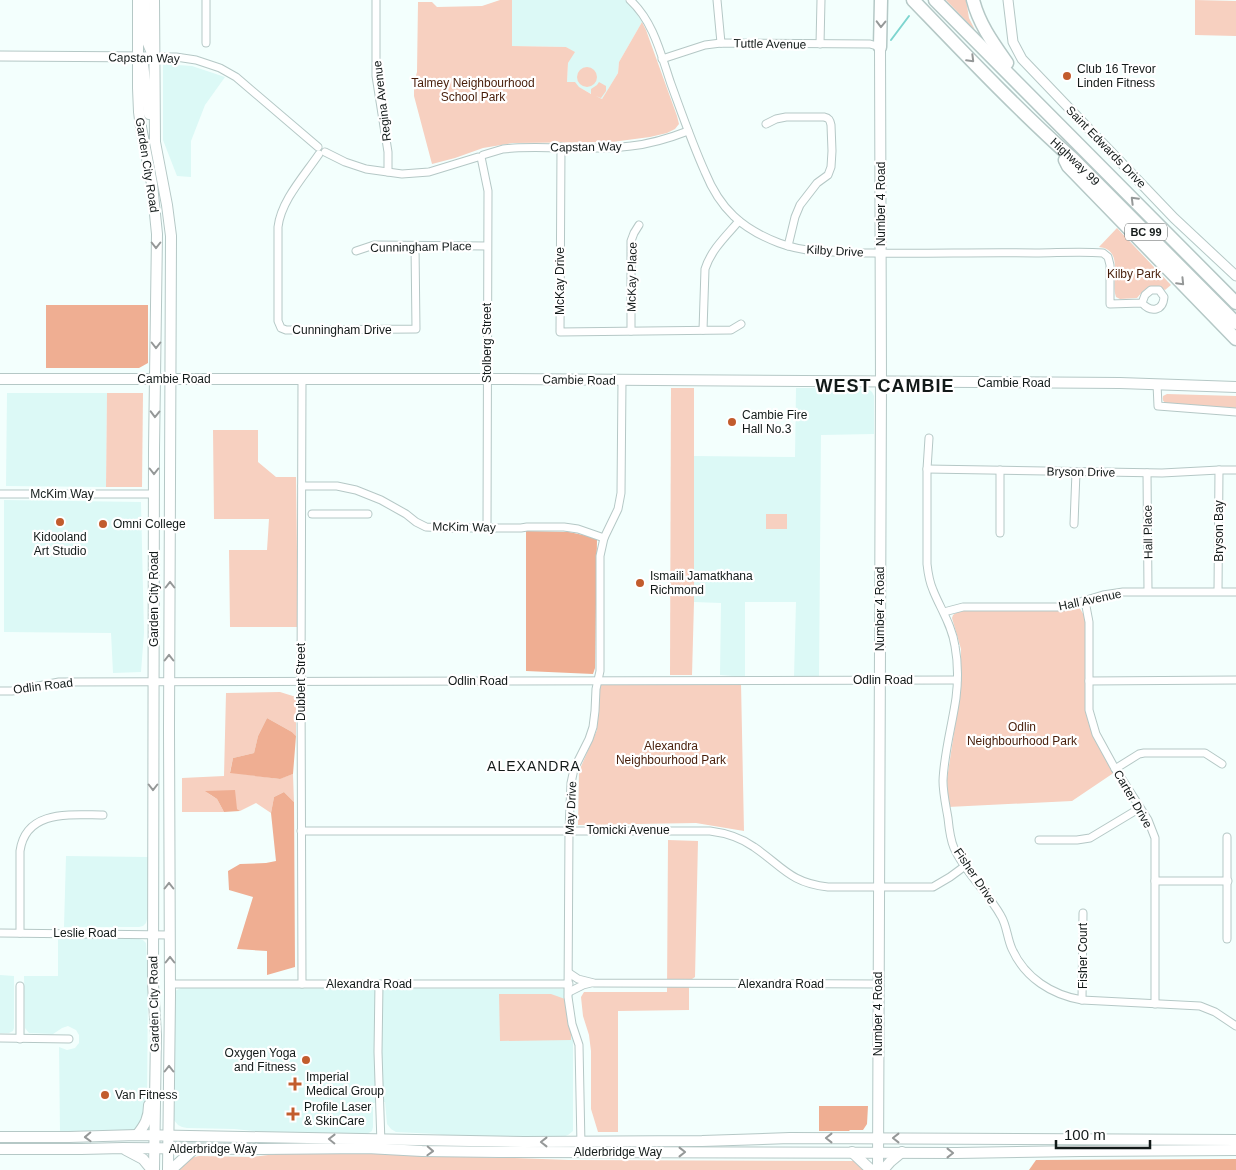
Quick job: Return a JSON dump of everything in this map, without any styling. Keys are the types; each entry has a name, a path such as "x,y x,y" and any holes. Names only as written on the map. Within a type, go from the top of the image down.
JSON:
{"highway":[{"path":"880,47 881,0"},
{"name":"Highway 99","path":"914,0 1236,323"},
{"name":"Highway 99","path":"935,0 1236,303"},
{"path":"973,0 978,18 985,30 1033,97"},
{"path":"1055,142 1068,166 1236,339"},
{"path":"1193,260 1212,271 1236,295"}],"main road":[{"name":"Garden City Road","path":"138,0 138,88 141,127 152,184 156,234 153,682 153,999 156,1035 153,1170"},
{"path":"144,0 147,41 154,57"},
{"name":"Garden City Road","path":"154,0 155,142 171,236 168,1136 170,1170"},
{"name":"Number 4 Road","path":"878,1170 881,383 880,47"},
{"path":"138,57 143,65 148,112 155,142"},
{"name":"Cambie Road","path":"0,380 488,380 1157,384 1236,387"},
{"path":"137,1136 144,1126 149,1111 149,1032 153,999"},
{"name":"Alderbridge Way","path":"0,1137 168,1136 381,1144 852,1152 956,1153 1236,1150"},
{"name":"Alderbridge Way","path":"581,1147 790,1138 1236,1140"},
{"name":"Alderbridge Way","path":"0,1149 194,1149 381,1144"},
{"path":"1138,1150 1169,1145 1236,1145"},
{"path":"123,1148 143,1159 153,1170"},
{"path":"170,1170 194,1149"},
{"path":"852,1152 871,1170"},
{"path":"883,1170 902,1152"}],"street":[{"path":"206,0 206,43"},
{"name":"Regina Avenue","path":"376,0 376,76 388,152 388,172"},
{"name":"Kilby Drive","path":"630,0 646,18 654,36 708,182 726,209 739,221 763,236 788,246 812,251 881,253 1103,253 1108,257 1110,265 1110,304 1142,303"},
{"path":"717,0 721,43"},
{"path":"820,44 821,0"},
{"name":"Saint Edwards Drive","path":"1008,0 1013,42 1022,59 1174,218 1236,276"},
{"name":"Tuttle Avenue","path":"662,59 705,45 721,43 874,44 880,47"},
{"name":"Capstan Way","path":"0,56 176,57 196,60 220,68 236,77 321,151 366,169 388,172 416,174 429,172 497,150 514,148 605,148 633,146 661,140 688,131"},
{"path":"766,124 786,117 824,117 828,118 831,125 831,167 828,175 817,183 800,205 788,246"},
{"name":"McKay Drive","path":"561,147 560,332 731,330 741,324"},
{"name":"Cunningham Drive","path":"321,151 284,206 279,218 278,321 281,328 286,330 416,329 415,246"},
{"name":"Stolberg Street","path":"480,156 488,191 487,528"},
{"path":"703,330 707,260 739,221"},
{"name":"McKay Place","path":"631,331 631,241 639,225"},
{"name":"Cunningham Place","path":"356,251 374,245 487,246"},
{"name":"Dubbert Street","path":"302,380 302,984"},
{"name":"May Drive","path":"581,1147 579,1045 572,1024 568,992 571,783 574,770 593,727 597,681 600,671 600,556 604,538 618,509 621,493 622,381"},
{"path":"1157,384 1158,406 1236,412"},
{"name":"Fisher Drive","path":"929,438 926,564 933,590 944,612 956,646 956,698 944,766 944,788 952,840 958,856 996,908 1019,962 1029,974 1054,992 1082,1000 1200,1006 1215,1012 1236,1026"},
{"name":"Bryson Drive","path":"927,468 1147,473 1236,470"},
{"path":"1000,470 1000,532"},
{"name":"Bryson Bay","path":"1218,592 1219,470"},
{"path":"1074,524 1076,472"},
{"name":"Hall Place","path":"1147,473 1148,591"},
{"name":"McKim Way","path":"302,486 337,486 356,490 381,500 416,522 426,526 446,528 564,527 578,529 604,538"},
{"name":"McKim Way","path":"0,494 154,494"},
{"path":"312,514 368,514"},
{"name":"Hall Avenue","path":"944,612 964,607 1063,607 1103,595 1123,592 1236,592"},
{"name":"Carter Drive","path":"1085,601 1088,622 1089,710 1096,734 1148,820 1155,838 1155,1004"},
{"name":"Odlin Road","path":"0,691 12,691 59,682 957,680"},
{"path":"1089,680 1236,680"},
{"path":"1116,769 1139,754 1144,753 1205,753 1222,764"},
{"path":"1039,840 1090,838 1140,808"},
{"path":"20,933 20,851 24,836 31,828 48,818 103,815"},
{"name":"Tomicki Avenue","path":"301,831 710,831 727,833 754,846 781,869 804,882 828,886 933,888 965,866"},
{"path":"1227,939 1228,837"},
{"path":"1155,881 1228,881"},
{"name":"Fisher Court","path":"1082,1000 1083,913"},
{"name":"Leslie Road","path":"0,933 170,935"},
{"name":"Alexandra Road","path":"569,973 578,980 594,983 879,984"},
{"name":"Alexandra Road","path":"568,992 583,985 594,983"},
{"name":"Alexandra Road","path":"170,984 569,984"},
{"path":"379,984 378,1052 381,1144"},
{"path":"20,986 20,1038"},
{"path":"0,1038 70,1039"}],"shaded area":[{"path":"512,0 625,0 633,8 642,22 619,62 618,73 602,99 567,82 568,63 574,52 566,47 512,46"},
{"path":"163,64 192,66 225,77 205,105 191,141 191,177 177,176 163,140"},
{"path":"46,305 148,305 148,363 139,368 46,368"},
{"path":"796,388 867,388 874,396 874,434 821,435 819,676 794,677 796,602 745,602 745,677 720,675 721,603 694,602 694,456 795,457"},
{"path":"7,393 107,393 106,487 6,486"},
{"path":"4,500 141,502 144,633 141,672 113,673 111,633 4,632"},
{"path":"526,531 569,532 597,538 595,668 593,674 526,671"},
{"path":"267,718 296,736 293,774 280,779 230,773 233,758 254,753 258,736"},
{"path":"235,790 237,809 240,811 224,812 217,799 205,791"},
{"path":"284,792 294,802 295,967 267,975 267,951 237,949 253,897 229,890 228,871 240,864 276,861 271,813 274,797"},
{"path":"66,856 148,857 146,923 139,927 64,927"},
{"path":"58,938 139,939 146,943 148,977 147,1111 137,1129 132,1131 60,1134 59,1047 67,1050 75,1048 79,1043 79,1035 76,1030 68,1026 53,1034 29,1033 25,1028 24,976 58,976"},
{"path":"0,975 14,976 14,1028 9,1033 0,1033"},
{"path":"181,988 573,989 573,1131 560,1138 458,1138 437,1134 396,1132 387,1124 385,1102 373,1103 373,1127 372,1131 367,1134 263,1132 182,1127 173,1119 175,1103 173,1103 174,993"},
{"path":"819,1106 868,1106 867,1124 863,1130 819,1131"},
{"path":"1236,1159 1236,1170 1029,1170 1036,1160"}],"green space":[{"name":"Talmey Neighbourhood School Park","path":"500,0 512,0 512,46 566,47 575,52 568,63 567,82 575,82 579,87 591,94 591,89 599,82 606,86 606,91 601,98 596,96 602,99 618,73 619,62 642,22 679,124 675,129 667,133 650,137 612,142 513,143 483,148 432,164 414,96 414,83 417,72 418,2 432,2 437,7 482,6"},
{"path":"946,0 966,0 969,18 975,30"},
{"path":"1195,0 1236,1 1236,36 1195,35"},
{"path":"587,67 594,70 597,77 594,84 587,87 580,84 577,77 580,70"},
{"name":"Kilby Park","path":"1117,228 1171,285 1165,290 1156,286 1149,287 1137,298 1120,299 1116,297 1115,267 1112,254 1107,249 1099,247"},
{"path":"671,388 694,388 692,675 670,675"},
{"path":"107,393 143,393 142,487 106,487"},
{"path":"1167,394 1236,396 1236,408 1168,404 1163,399 1163,396"},
{"path":"213,430 258,430 258,462 276,477 296,477 298,627 230,627 229,550 267,550 269,519 214,519"},
{"path":"766,514 787,514 787,529 766,529"},
{"name":"Odlin Neighbourhood Park","path":"1079,607 1085,617 1087,709 1115,772 1072,801 948,807 947,779 960,693 961,649 952,618 953,615 962,609 1063,610"},
{"name":"Alexandra Neighbourhood Park","path":"741,683 744,831 696,823 578,825 579,771 597,730 597,684"},
{"path":"280,692 296,697 296,736 267,718 258,736 254,753 233,758 230,772 279,779 293,774 294,802 284,792 274,797 271,813 256,803 240,811 206,792 217,799 224,812 182,812 182,778 224,776 226,693"},
{"path":"668,840 698,841 695,977 689,981 689,1010 618,1011 618,1132 598,1132 591,1109 591,1051 581,997 584,992 667,992"},
{"path":"499,994 551,994 565,999 571,1040 500,1041"},
{"path":"369,1153 569,1160 855,1161 865,1170 179,1170 190,1158 199,1156 253,1157 276,1154"}],"waterway":[{"path":"891,40 909,16"}],"place":[{"name":"Club 16 Trevor Linden Fitness","path":"1067,76"},
{"name":"Cambie Fire Hall No.3","path":"732,422"},
{"name":"Kidooland Art Studio","path":"60,522"},
{"name":"Omni College","path":"103,524"},
{"name":"Ismaili Jamatkhana Richmond","path":"640,583"},
{"name":"Oxygen Yoga and Fitness","path":"306,1060"},
{"name":"Imperial Medical Group","path":"295,1084"},
{"name":"Van Fitness","path":"105,1095"},
{"name":"Profile Laser & SkinCare","path":"293,1114"}],"district":[{"name":"WEST CAMBIE","path":"885,386"},
{"name":"ALEXANDRA","path":"534,766"}]}
